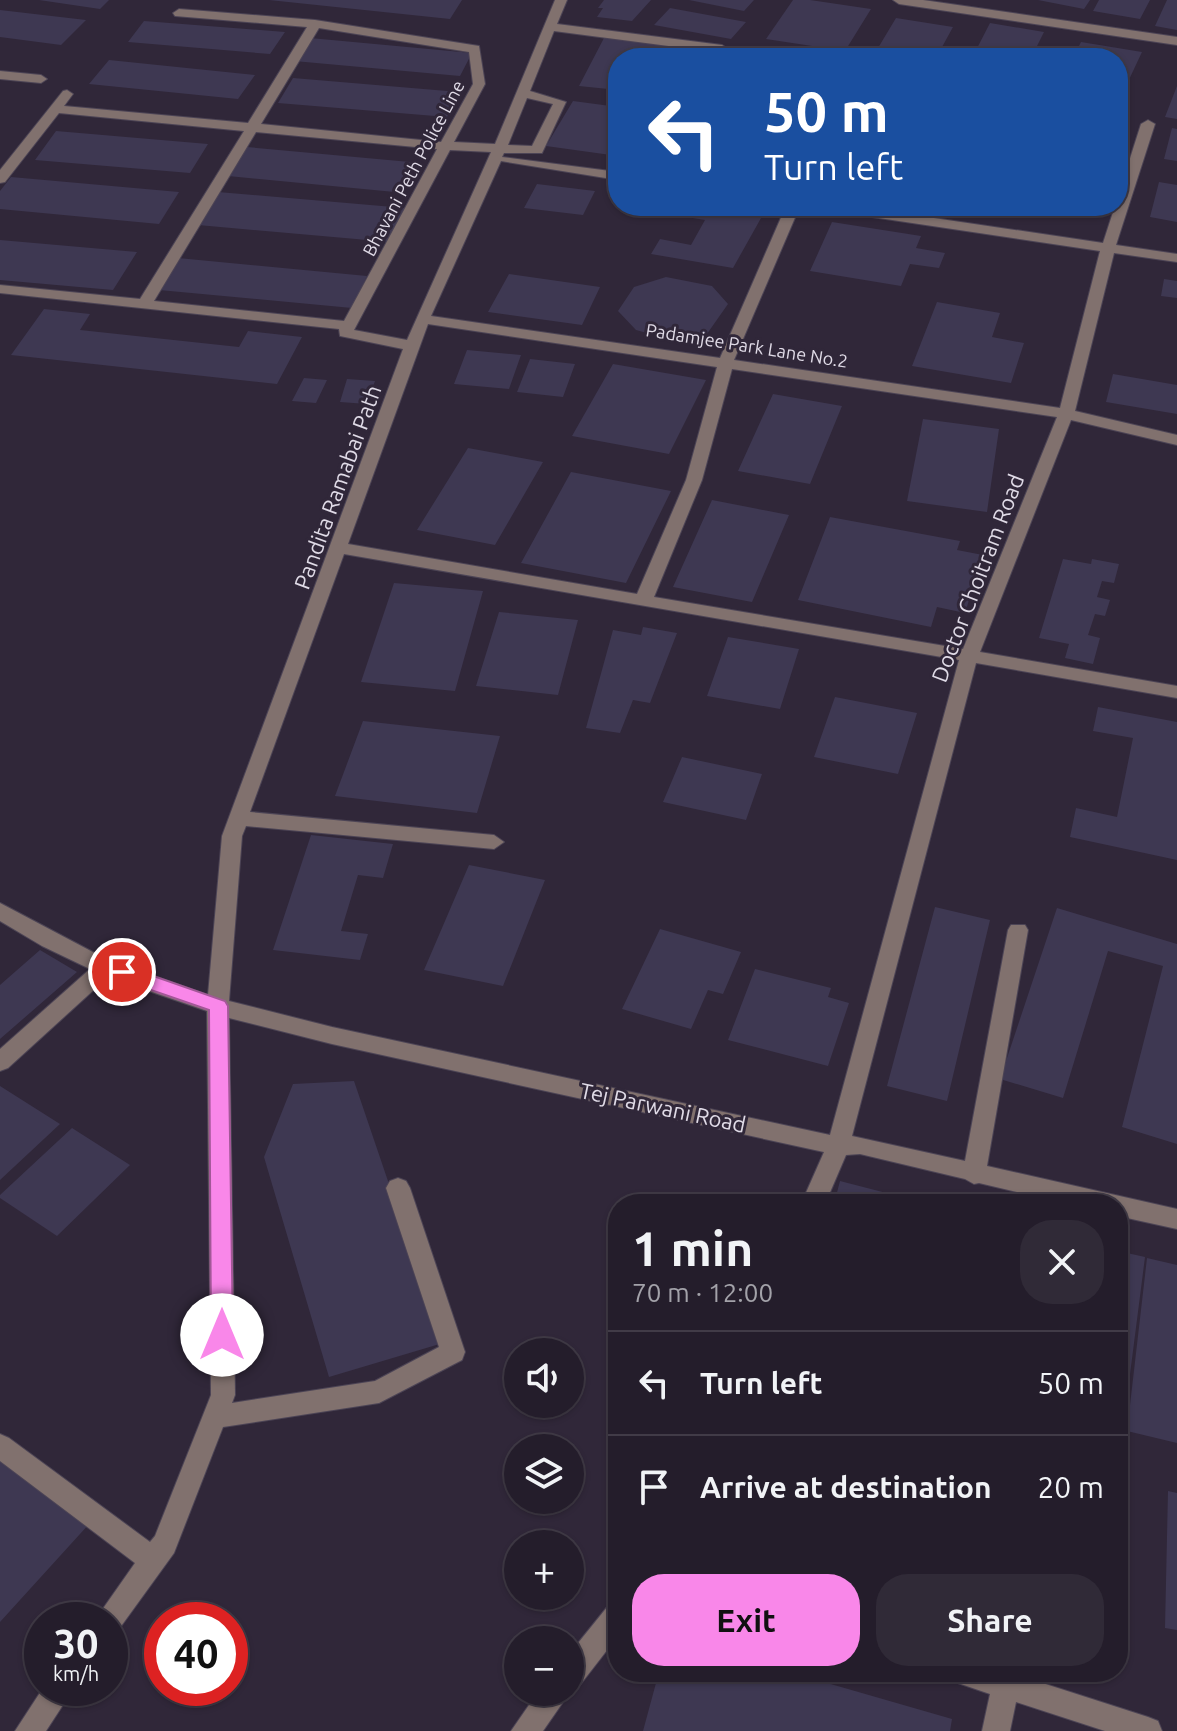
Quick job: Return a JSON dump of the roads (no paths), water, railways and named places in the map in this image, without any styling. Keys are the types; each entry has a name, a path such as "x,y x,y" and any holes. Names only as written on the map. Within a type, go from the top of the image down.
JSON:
{"street":[{"name":"Pandita Ramabai Path","path":"122,1602 165,1544 223,1395 218,1006 232,836 422,319 497,154 561,0"},
{"path":"899,0 1177,41"},
{"name":"Bhavani Peth Police Line","path":"179,13 315,24 475,49 479,84 349,326"},
{"path":"145,304 315,24"},
{"path":"549,27 714,48"},
{"path":"0,75 41,79"},
{"path":"497,154 537,150 560,102 522,93"},
{"path":"0,179 67,94"},
{"path":"57,109 447,146 608,174"},
{"name":"Doctor Choitram Road","path":"1128,186 1148,124"},
{"path":"643,601 696,474 726,362 789,216"},
{"path":"892,216 1177,258"},
{"name":"Doctor Choitram Road","path":"817,1194 838,1146 969,657 1066,414 1118,216"},
{"path":"0,289 349,326 345,333 412,346"},
{"name":"Padamjee Park Lane No.2","path":"422,319 1066,414 1177,440"},
{"path":"338,548 1177,692"},
{"path":"238,818 494,842"},
{"name":"Tej Parwani Road","path":"0,911 36,936 107,966 218,1006 318,1032 838,1146 860,1145 1061,1194"},
{"path":"974,1175 1018,930"},
{"path":"0,1062 107,966"},
{"path":"214,1417 379,1392 453,1352 398,1188"},
{"path":"1128,1208 1177,1219"},
{"path":"0,1446 153,1560"},
{"path":"584,1658 608,1628"},
{"path":"994,1682 1148,1731"},
{"path":"996,1731 1005,1686"},
{"path":"29,1731 47,1706"},
{"path":"525,1731 545,1706"}]}
